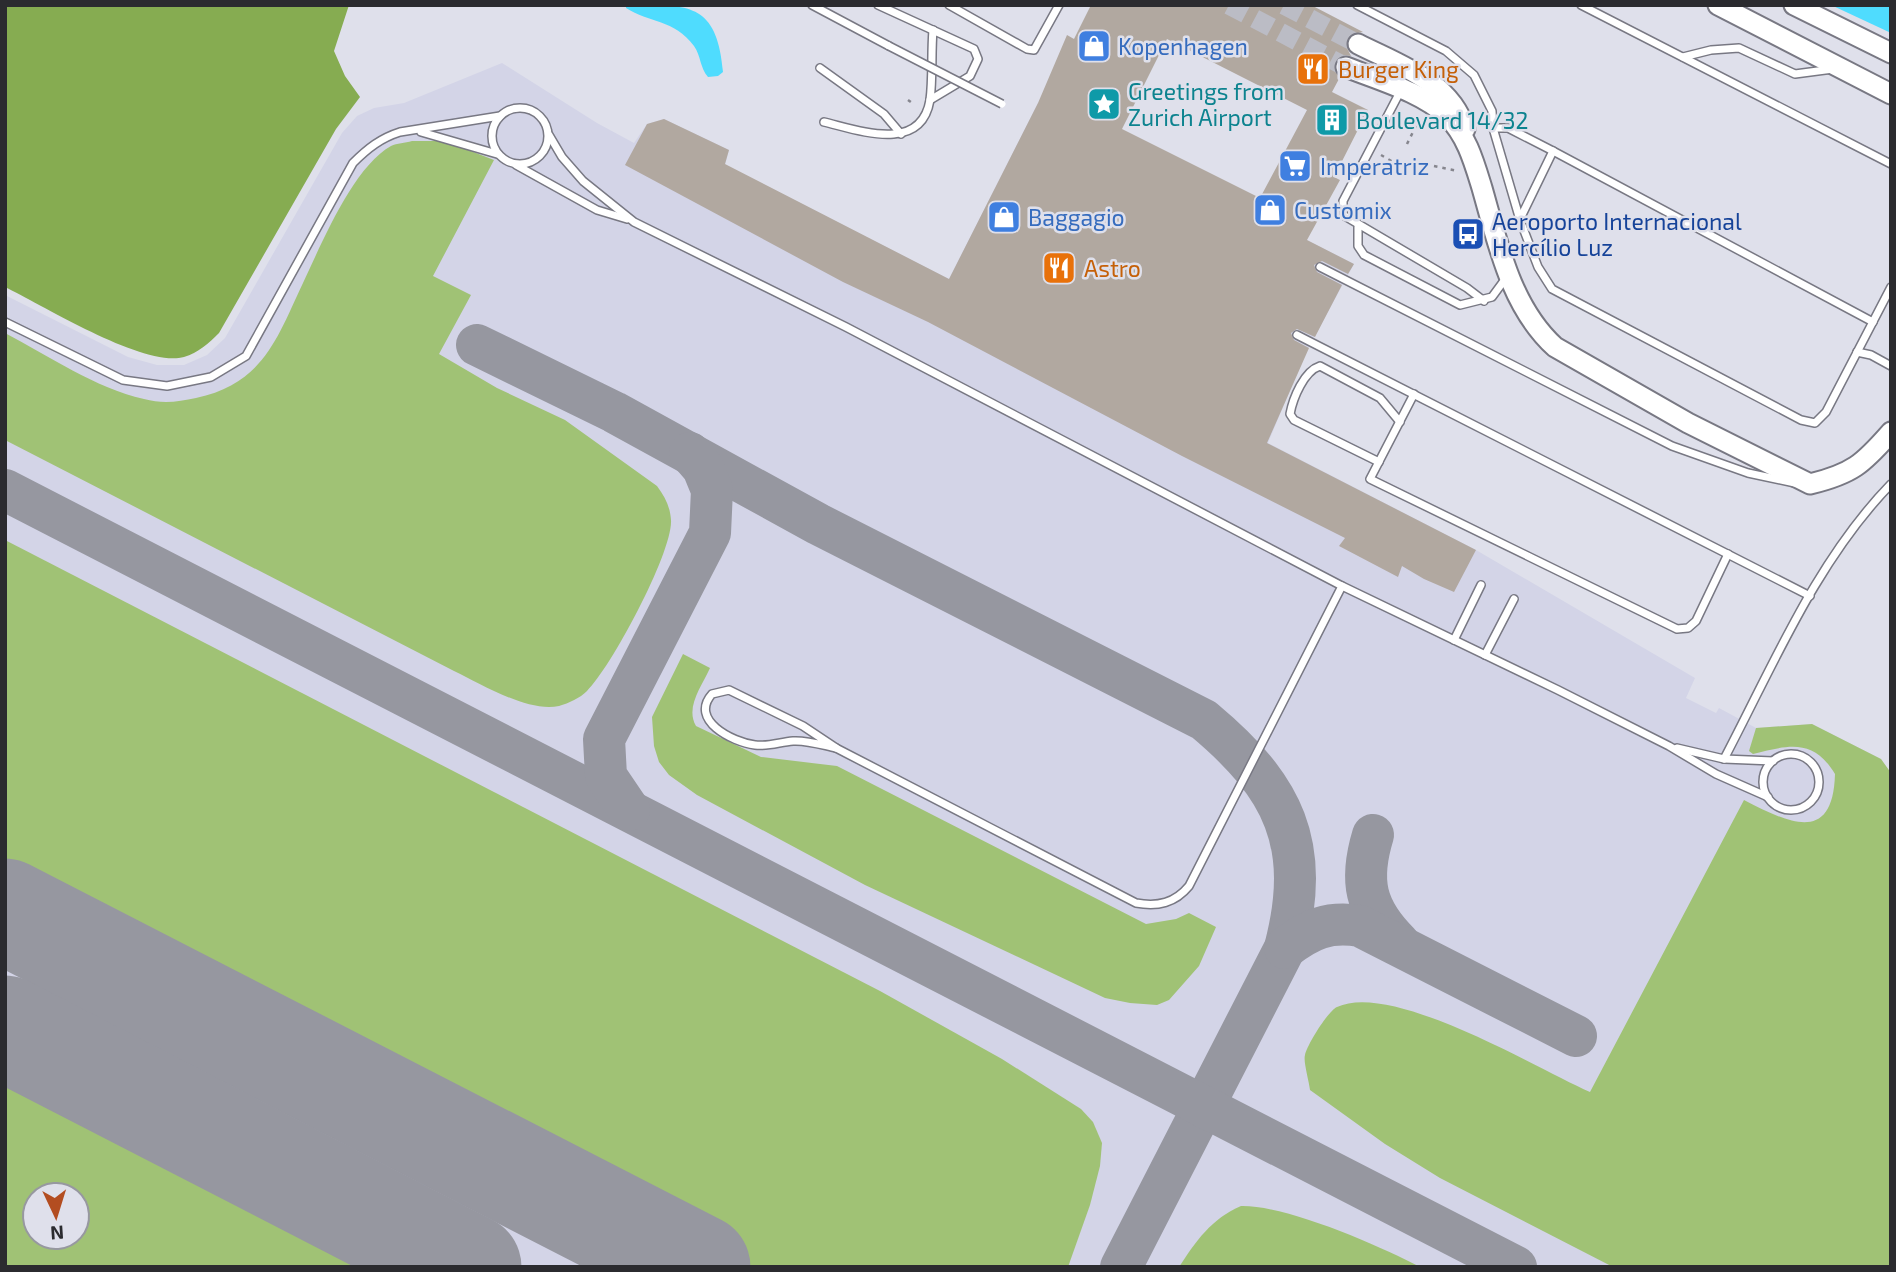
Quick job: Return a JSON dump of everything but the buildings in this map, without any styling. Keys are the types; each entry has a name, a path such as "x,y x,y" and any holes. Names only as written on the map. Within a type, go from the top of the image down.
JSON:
{"main road":[{"path":"1718,5 1891,94"},
{"path":"1794,5 1891,53"},
{"path":"1358,44 1427,80 1448,96 1465,127 1467,144 1508,274 1536,330 1555,346 1688,423 1810,484 1842,476 1867,459 1891,432"},
{"path":"1346,67 1401,90 1448,117 1467,144"}],"lane":[{"path":"812,5 1002,104"},
{"path":"878,5 974,49 978,59 970,76 930,100"},
{"path":"949,5 1027,49 1034,50 1059,5"},
{"path":"1357,5 1446,51 1474,75 1492,111 1493,128 1520,220 1538,267 1552,289 1809,424 1815,423 1826,412 1891,287"},
{"path":"1581,5 1891,164"},
{"path":"824,122 880,135 901,134 919,122 930,100 933,30"},
{"path":"1683,57 1726,47 1739,48 1795,74 1842,68"},
{"path":"820,68 884,114 901,134"},
{"path":"1401,90 1341,210 1348,221 1433,267 1484,301"},
{"path":"5,322 123,380 167,386 211,377 246,356 353,163 385,136 500,116 514,108 530,109 544,119 549,135 562,157 583,181 634,222"},
{"path":"499,155 492,139 495,123 500,116"},
{"path":"1493,128 1508,128 1553,150 1873,322"},
{"path":"417,131 499,155 597,210 634,222 846,327 1342,586 1670,746 1716,774 1768,797 1781,807 1797,809 1811,801 1819,787 1814,765 1802,756 1786,754 1773,761 1724,760 1670,746"},
{"path":"512,163 527,164 541,156 549,135"},
{"path":"1520,220 1553,150"},
{"path":"1358,227 1359,246 1364,255 1460,304 1484,301 1498,291 1508,274"},
{"path":"1320,267 1672,446 1782,483 1810,484"},
{"path":"1297,335 1810,596"},
{"path":"1857,352 1871,355 1891,366"},
{"path":"1379,462 1294,420 1290,414 1307,373 1320,366 1380,398 1399,422"},
{"path":"1414,394 1370,479 1477,533 1683,630 1696,621 1728,554"},
{"path":"1724,760 1810,596 1851,531 1891,484"},
{"path":"1454,640 1480,585"},
{"path":"836,748 800,741 761,746 748,744 710,724 705,705 717,691 735,691 803,726 836,748 1136,903 1148,905 1168,902 1189,886 1342,586"},
{"path":"1485,655 1514,600"},
{"path":"1768,797 1763,782 1773,761"}],"path":[{"path":"908,100 912,103"},
{"path":"1407,144 1427,104"},
{"path":"1371,149 1393,162"}],"shaded area":[{"path":"502,63 634,143 647,124 664,119 729,150 725,165 949,279 1038,103 1354,264 1306,352 1268,443 1476,550 1695,678 1686,698 1716,713 1719,708 1756,728 1812,724 1881,759 1891,773 1891,1267 5,1267 5,295 128,357 157,365 184,365 207,355 225,338 342,133 357,116 374,108 404,103"}],"green space":[{"path":"5,5 349,5 334,51 345,76 360,97 336,129 219,333 194,353 184,357 166,358 120,345 5,287"},
{"path":"412,141 445,141 494,160 433,276 471,295 439,354 497,388 565,420 657,486 670,510 669,536 662,557 625,635 587,691 559,706 534,705 491,690 5,440 5,333 90,379 151,401 170,402 196,398 219,391 253,370 276,340 329,228 351,189 377,156 391,146"},
{"path":"5,540 880,991 1002,1059 1081,1109 1093,1122 1102,1143 1100,1166 1090,1205 1068,1267 738,1267 5,889"},
{"path":"683,654 710,668 693,704 696,726 761,757 837,766 1146,924 1176,919 1189,913 1216,927 1199,966 1169,1000 1157,1005 1105,998 865,885 697,795 669,775 659,762 654,746 652,717"},
{"path":"1812,724 1881,759 1891,773 1891,1267 1613,1267 1440,1178 1385,1144 1310,1090 1305,1058 1314,1036 1337,1007 1361,1002 1392,1006 1427,1016 1501,1048 1590,1092 1744,800 1791,820 1817,820 1826,812 1832,797 1835,774 1818,754 1799,747 1778,748 1753,754 1749,751 1756,728"},
{"path":"5,1048 431,1267 5,1267"},
{"path":"1241,1206 1260,1207 1306,1219 1381,1248 1420,1267 1179,1267 1213,1224"}],"water":[{"path":"626,5 666,5 695,12 705,19 714,31 720,48 723,72 718,76 708,77 694,46 686,37 670,26 635,13 626,8"},
{"path":"1831,5 1891,5 1891,33"}],"taxiway":[{"path":"477,345 614,412 818,524 1204,720 1232,745 1272,794 1285,820 1292,848 1295,878 1293,911 1285,948 1121,1267"},
{"path":"629,810 606,776 604,739 710,533 712,490 703,468 690,453"},
{"path":"5,490 1516,1267"},
{"path":"1373,835 1366,866 1368,894 1379,918 1399,943"},
{"path":"1285,948 1320,928 1360,926 1576,1036"}],"runway":[{"path":"5,911 698,1267"},
{"path":"5,1028 469,1267"}],"tunnel":[{"path":"1229,5 1346,67"},
{"path":"1284,5 1358,44"}],"place":[{"name":"Kopenhagen","path":"1094,46"},
{"name":"Burger King","path":"1313,69"},
{"name":"Greetings from Zurich Airport","path":"1104,104"},
{"name":"Boulevard 14/32","path":"1332,120"},
{"name":"Imperatriz","path":"1295,166"},
{"name":"Customix","path":"1270,210"},
{"name":"Baggagio","path":"1004,217"},
{"name":"Aeroporto Internacional Hercílio Luz","path":"1468,234"},
{"name":"Astro","path":"1059,268"}]}
